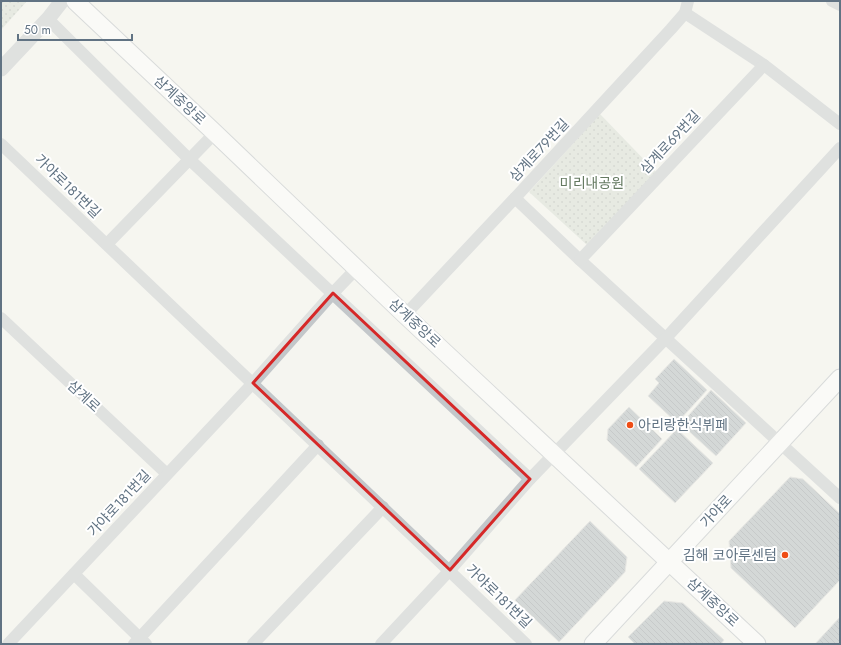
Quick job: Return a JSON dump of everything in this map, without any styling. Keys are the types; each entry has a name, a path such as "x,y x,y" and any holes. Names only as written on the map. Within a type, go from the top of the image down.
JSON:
{"main road":[{"name":"삼계중앙로","path":"75,1 405,314 757,644"},
{"name":"가야로","path":"593,644 840,378"}],"street":[{"path":"1,69 48,19 62,1"},
{"name":"삼계로79번길","path":"405,314 515,198 685,13 688,1"},
{"path":"832,1 840,5"},
{"path":"685,13 764,65 840,124"},
{"path":"48,19 189,159 530,479"},
{"name":"삼계로69번길","path":"580,260 764,65"},
{"path":"107,244 215,133"},
{"name":"가야로181번길","path":"1,144 526,644"},
{"path":"450,570 530,479 666,338 840,148"},
{"path":"515,198 580,260 840,498"},
{"path":"253,383 357,268"},
{"name":"삼계로","path":"1,318 167,474"},
{"name":"가야로181번길","path":"8,644 253,383"},
{"path":"74,574 140,642 318,445"},
{"path":"253,644 383,507"},
{"name":"가야로181번길","path":"382,644 450,570"}],"highlighted area":[{"path":"333,293 530,479 450,570 253,383"}],"green space":[{"path":"1,1 27,1 1,30"},
{"name":"미리내공원","path":"600,114 657,173 587,245 529,192"}],"building":[{"path":"674,359 707,390 677,423 648,396 659,383 655,379"},
{"path":"711,390 746,423 716,456 681,424"},
{"path":"629,407 662,439 636,467 607,440 608,429"},
{"path":"677,429 713,463 675,503 639,469"},
{"name":"김해 코아루센텀","path":"790,477 803,479 840,514 840,580 795,628 731,568 729,541"},
{"path":"590,521 627,557 625,572 559,642 515,600"},
{"path":"664,601 683,603 724,640 721,644 635,644 628,637"},
{"path":"840,617 840,644 815,644"}],"place":[{"name":"아리랑한식뷔페","path":"630,425"},
{"name":"김해 코아루센텀","path":"785,555"}]}
